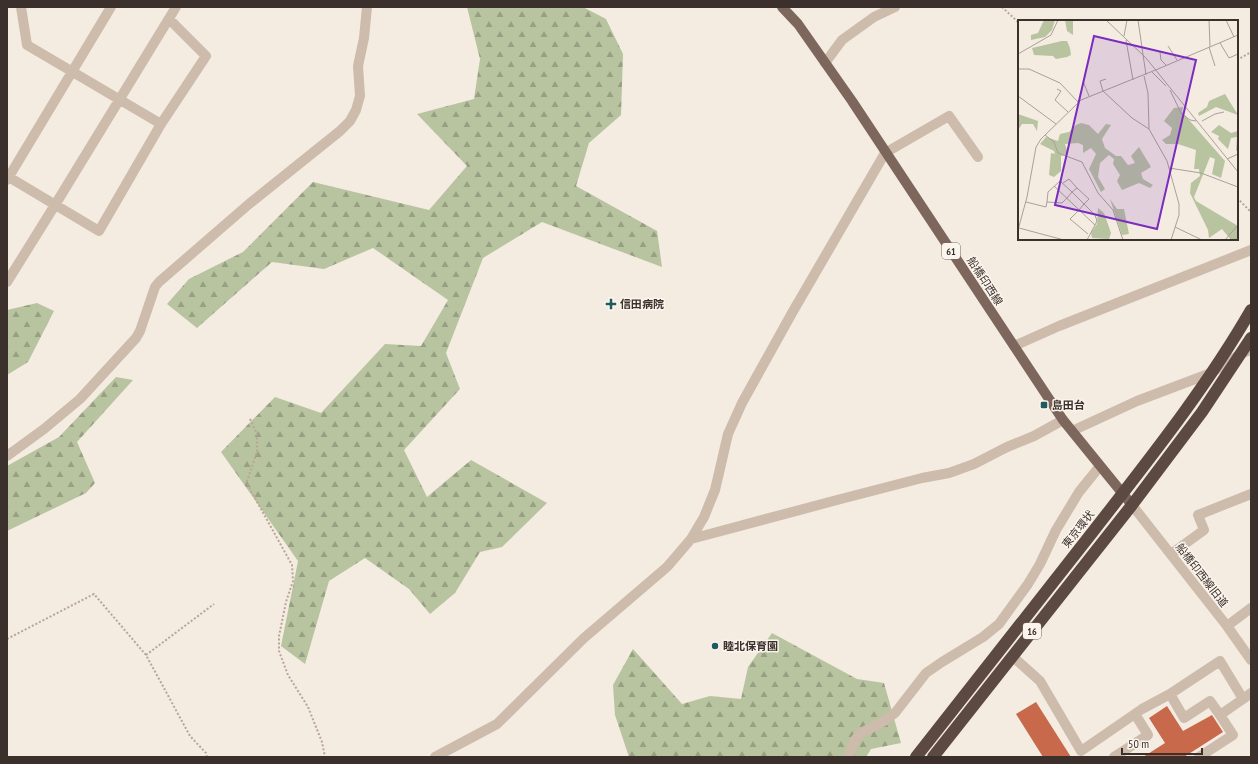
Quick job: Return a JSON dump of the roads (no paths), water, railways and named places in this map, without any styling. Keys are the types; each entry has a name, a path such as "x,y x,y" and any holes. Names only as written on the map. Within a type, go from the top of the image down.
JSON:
{"highway":[{"name":"東京環状","path":"916,757 1190,404 1225,354 1251,310"},
{"name":"16","path":"933,757 1132,505 1246,351 1251,338"}],"main road":[{"name":"船橋印西線","path":"782,7 798,24 825,62 1063,420 1132,505"}],"street":[{"path":"22,7 26,45 161,124"},
{"path":"111,7 7,178 99,231 161,124 206,56 169,18"},
{"path":"7,282 176,7"},
{"path":"7,456 44,429 70,407 136,338 140,331 155,288 159,282 244,208 340,131 350,121 356,110 360,96 358,66 364,38 367,7"},
{"path":"825,62 842,40 874,17 895,7"},
{"path":"435,757 453,752 497,724 584,638 667,567 691,539 704,517 715,490 728,434 742,403 792,313 885,153 949,116 978,157"},
{"path":"1014,346 1067,323 1251,250"},
{"path":"1072,431 1137,401 1211,373 1246,351"},
{"path":"691,539 922,478 949,473 974,464 1007,447 1034,436 1063,420"},
{"path":"848,757 855,740 861,733 884,721 895,713 926,673 983,637 999,624 1028,584 1040,564 1056,530 1079,492 1100,466"},
{"path":"1171,554 1204,530 1198,515 1251,494"},
{"name":"船橋印西線旧道","path":"1132,505 1227,626 1251,660"},
{"path":"1227,626 1251,608"},
{"path":"1012,656 1040,681 1083,754 1135,714 1170,694 1220,661 1247,696 1220,715"},
{"path":"1170,694 1184,718 1210,701 1233,735 1199,757"},
{"path":"1114,757 1148,735 1135,714"}],"place":[{"name":"信田病院","path":"611,304"},
{"name":"島田台","path":"1044,405"},
{"name":"睦北保育園","path":"715,646"}]}
